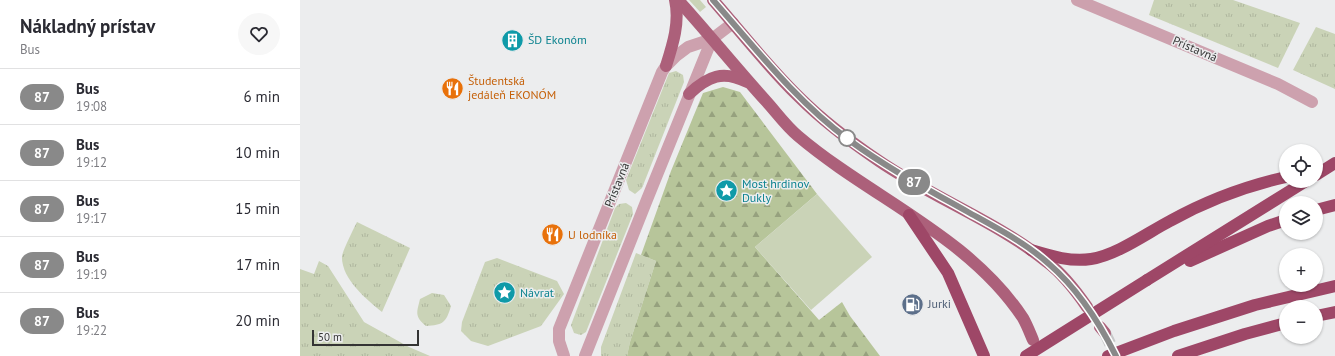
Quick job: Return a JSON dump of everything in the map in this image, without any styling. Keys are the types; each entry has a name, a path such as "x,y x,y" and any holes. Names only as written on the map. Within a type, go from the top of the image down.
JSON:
{"highway":[{"path":"1323,171 1335,163"},
{"path":"1031,250 1064,259 1082,260 1098,258 1118,250 1170,220 1217,198 1279,179"},
{"path":"1026,356 1295,188"},
{"path":"1323,208 1335,205"},
{"path":"909,215 948,273 984,356"},
{"path":"1147,280 1279,222"},
{"path":"1108,356 1174,331 1255,305 1335,286"},
{"path":"1323,315 1335,312"},
{"path":"1178,356 1245,334 1279,325"}],"main road":[{"path":"666,66 676,29 677,9 675,0"},
{"path":"678,0 749,83 797,135 828,160 949,241 984,272 1023,319 1033,340"},
{"path":"713,0 780,78 800,98 848,139 896,172 995,226 1031,250 1063,277 1087,307"},
{"path":"689,94 699,84 717,76 728,75 737,77 749,83"}],"street":[{"name":"Prístavná","path":"1076,0 1278,84 1312,102"},
{"path":"585,356 712,39 733,23"},
{"name":"Prístavná","path":"564,356 559,340 559,329 662,72 676,56 688,47 712,39"}],"green space":[{"path":"689,0 700,0 706,7 700,12"},
{"path":"1154,0 1233,0 1300,23 1278,68 1149,15"},
{"path":"1316,27 1335,34 1335,89 1293,70"},
{"path":"676,71 683,75 684,82 642,188 635,194 629,190 626,180 669,73"},
{"path":"723,87 740,92 817,194 755,247 819,320 842,302 850,316 880,356 627,356 630,342 656,261 641,255 671,171 703,93"},
{"path":"817,194 872,257 811,310 755,247"},
{"path":"626,203 632,207 633,214 586,332 581,335 574,333 571,325 615,208 619,204"},
{"path":"357,222 410,248 382,312 362,295 350,281 343,265 342,256"},
{"path":"636,253 656,261 630,342 627,356 601,356 601,347"},
{"path":"497,258 557,281 564,294 541,326 488,346 471,341 461,331 462,322 485,262"},
{"path":"319,261 328,266 364,322 409,347 430,356 300,356 300,269 314,274"},
{"path":"432,293 444,295 451,306 443,322 436,325 426,326 422,323 417,314 418,307 420,299"}],"tunnel":[{"path":"1105,333 1116,356"}],"bus line":[{"name":"87","path":"713,0 780,78 800,98 848,139 901,175 995,226 1048,263 1063,277 1087,307 1105,333 1116,356"}],"place":[{"name":"ŠD Ekonóm","path":"512,40"},
{"name":"Študentská jedáleň EKONÓM","path":"453,88"},
{"name":"Most hrdinov Dukly","path":"726,191"},
{"name":"U lodníka","path":"553,235"},
{"name":"Návrat","path":"505,293"},
{"name":"Jurki","path":"913,304"}]}
